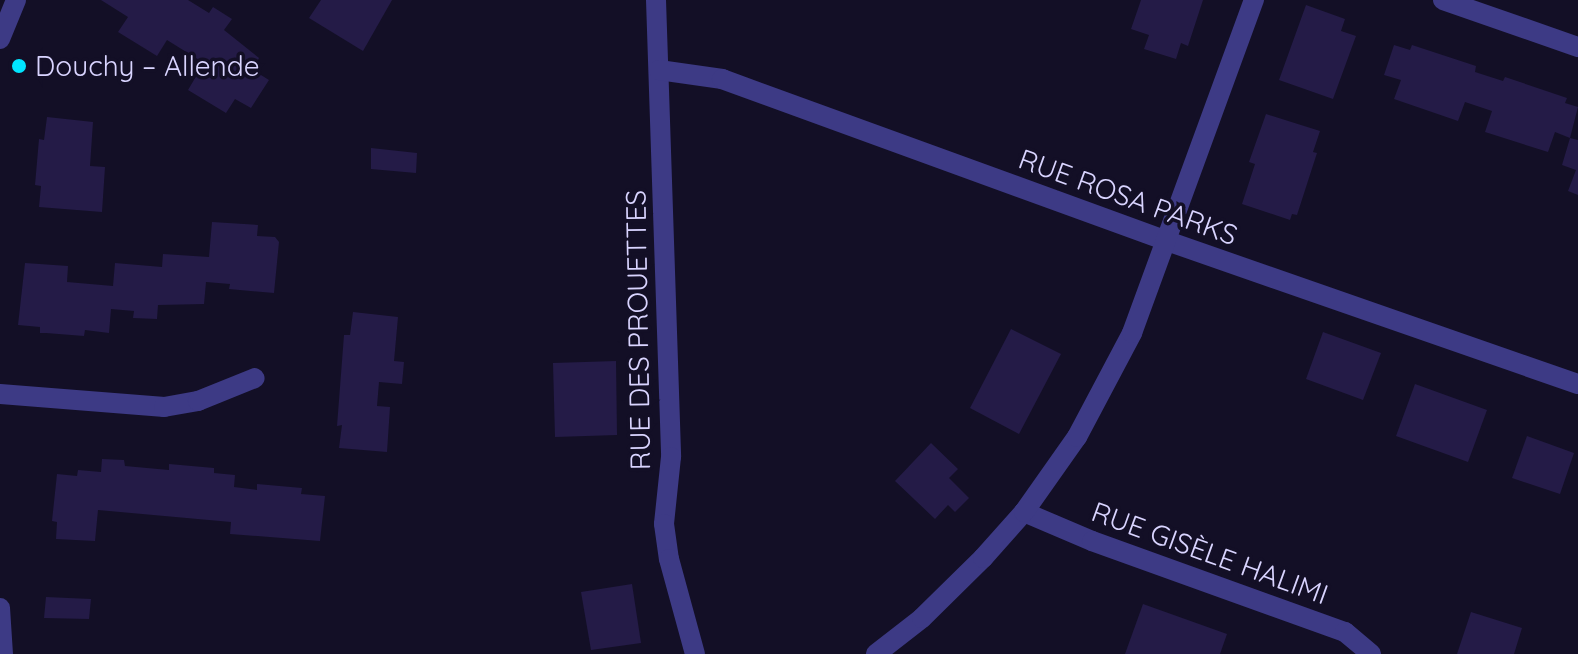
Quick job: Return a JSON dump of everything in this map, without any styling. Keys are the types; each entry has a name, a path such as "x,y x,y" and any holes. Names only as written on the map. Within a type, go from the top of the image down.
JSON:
{"street":[{"path":"0,39 16,0"},
{"name":"RUE DES PROUETTES","path":"656,0 671,457 664,524 669,559 695,654"},
{"path":"876,654 949,594 1024,512 1077,437 1107,385 1167,241 1254,0"},
{"path":"1443,0 1578,47"},
{"name":"RUE ROSA PARKS","path":"659,70 722,79 1167,241 1578,384"},
{"path":"0,394 164,407 198,401 255,378"},
{"name":"RUE GISÈLE HALIMI","path":"1024,512 1092,541 1345,632 1371,654"},
{"path":"0,608 3,654"}],"building":[{"path":"101,0 188,0 209,13 213,7 232,19 224,30 259,58 253,70 269,80 251,108 235,99 226,113 188,90 204,63 167,40 157,56 118,32 128,17"},
{"path":"321,0 392,0 363,51 309,18"},
{"path":"1141,0 1203,0 1188,46 1181,43 1176,59 1144,49 1149,35 1131,29"},
{"path":"1306,5 1345,19 1341,31 1356,36 1333,99 1279,80"},
{"path":"1394,45 1410,50 1412,45 1476,66 1475,72 1503,81 1505,77 1567,98 1565,103 1578,107 1570,138 1555,132 1548,152 1485,132 1492,111 1465,102 1458,121 1394,99 1401,80 1384,75"},
{"path":"1266,114 1320,131 1313,152 1317,153 1297,215 1292,214 1290,220 1242,204 1255,164 1249,162"},
{"path":"47,117 93,122 90,166 105,167 102,212 39,207 41,186 35,185 39,139 44,140"},
{"path":"1570,138 1578,140 1578,195 1568,191 1576,170 1562,165"},
{"path":"371,148 417,153 416,173 371,169"},
{"path":"212,222 258,225 257,236 275,237 279,242 274,293 229,289 230,284 206,282 204,304 158,305 157,319 133,318 134,311 111,309 109,333 85,330 84,336 40,333 40,327 18,325 25,263 68,266 67,282 113,286 115,263 162,267 163,254 209,257"},
{"path":"353,312 398,317 394,361 404,362 402,384 379,382 377,406 390,407 387,452 339,448 342,425 337,426 344,335 350,335"},
{"path":"1011,329 1061,354 1019,434 970,408"},
{"path":"1323,332 1381,353 1363,400 1306,379"},
{"path":"616,361 617,435 555,437 553,363"},
{"path":"1415,384 1487,410 1468,462 1396,436"},
{"path":"1527,436 1574,453 1560,494 1512,478"},
{"path":"931,443 958,469 949,478 969,498 955,512 948,505 935,519 895,481"},
{"path":"102,459 124,460 125,466 169,470 169,464 214,468 214,473 235,475 234,487 257,490 257,484 302,488 301,494 325,496 320,541 230,534 231,522 98,510 95,541 56,539 57,522 52,521 57,474 77,476 78,470 101,472"},
{"path":"632,584 641,643 591,650 581,592"},
{"path":"46,597 91,599 89,619 44,618"},
{"path":"1143,604 1227,634 1220,654 1125,654"},
{"path":"1471,612 1522,628 1514,654 1457,654"}],"place":[{"name":"Douchy – Allende","path":"19,66"}]}
